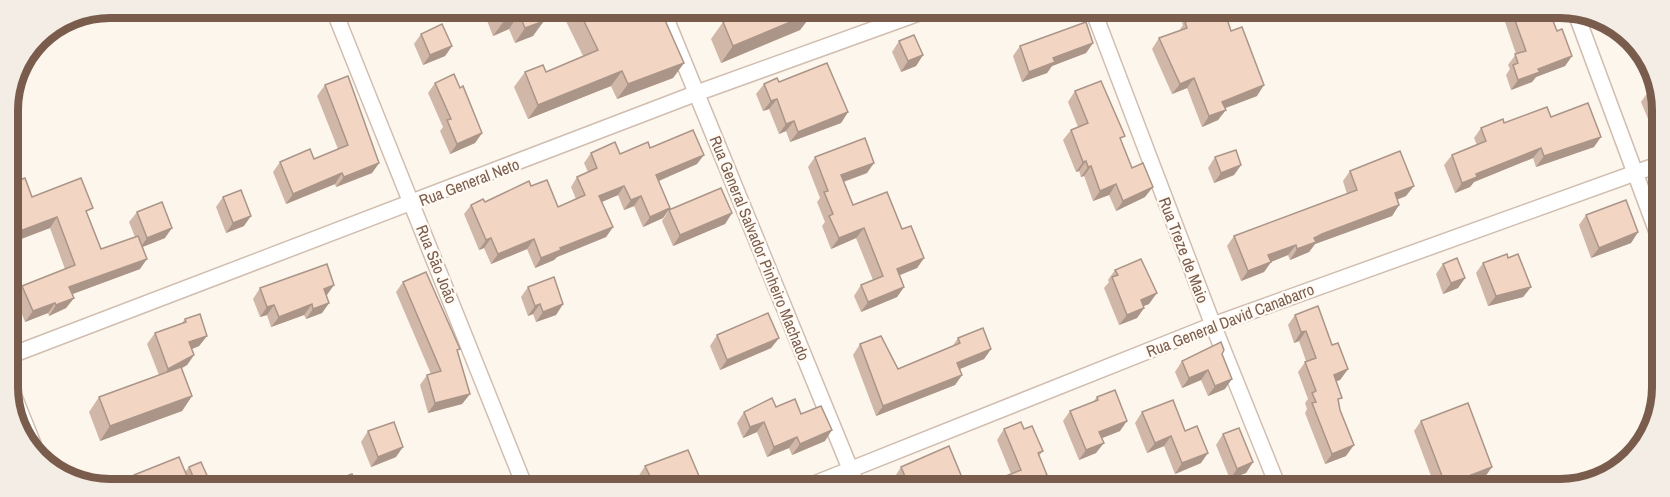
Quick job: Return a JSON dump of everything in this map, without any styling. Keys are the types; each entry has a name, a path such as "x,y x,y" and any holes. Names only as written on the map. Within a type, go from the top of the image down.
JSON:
{"street":[{"name":"Rua São João","path":"337,18 522,479"},
{"name":"Rua General Salvador Pinheiro Machado","path":"666,18 854,479"},
{"name":"Rua General Neto","path":"18,353 413,204 697,93 905,18"},
{"name":"Rua Treze de Maio","path":"1097,18 1213,325 1275,479"},
{"path":"1578,20 1652,219"},
{"name":"Rua General David Canabarro","path":"828,479 1213,325 1652,167"}],"building":[{"path":"521,18 545,18 544,21 525,28"},
{"path":"582,18 664,18 684,63 628,84 622,71 538,105 525,72 543,65 546,72 598,50"},
{"path":"732,18 800,18 733,46 723,22"},
{"path":"1191,18 1227,18 1231,31 1242,27 1264,85 1222,102 1226,110 1209,116 1194,78 1180,84 1159,38 1187,28 1185,22 1192,20"},
{"path":"1514,18 1552,18 1557,31 1562,29 1572,56 1538,69 1540,72 1518,80 1513,65 1518,63 1515,54 1526,51"},
{"path":"1086,22 1093,43 1053,58 1055,62 1029,72 1020,46"},
{"path":"442,24 452,46 430,55 421,34"},
{"path":"914,35 923,55 908,61 899,41"},
{"path":"827,63 848,112 798,132 794,121 786,124 777,99 771,101 764,84 777,78 779,82"},
{"path":"454,74 460,88 463,86 482,133 457,144 447,120 451,119 435,83"},
{"path":"348,76 379,163 344,177 342,173 293,194 280,162 310,149 314,159 348,145 325,85"},
{"path":"1101,81 1125,136 1120,138 1132,168 1143,163 1153,187 1123,201 1116,184 1100,191 1091,166 1088,167 1086,161 1083,162 1071,130 1088,123 1075,91"},
{"path":"1588,103 1601,137 1544,156 1541,148 1476,174 1477,177 1462,183 1452,155 1486,141 1481,128 1503,119 1504,123 1547,107 1551,117"},
{"path":"693,130 704,155 656,175 670,208 650,217 641,196 631,200 624,186 599,196 613,227 541,258 534,239 498,254 491,238 486,240 471,205 483,199 485,202 529,181 531,186 547,180 558,207 585,195 577,177 597,168 591,153 615,142 620,154 648,142 650,148"},
{"path":"865,138 874,163 841,175 853,205 887,192 902,229 911,226 924,258 897,269 904,287 868,302 861,285 883,276 864,228 839,238 829,216 833,214 824,192 828,191 815,157"},
{"path":"1236,150 1241,165 1221,173 1215,157"},
{"path":"1400,151 1414,186 1395,193 1399,205 1322,234 1314,238 1316,242 1297,249 1296,245 1268,255 1271,262 1248,271 1234,236 1357,190 1350,171"},
{"path":"25,178 32,197 81,178 93,208 86,211 101,249 138,236 147,259 69,287 74,298 33,311 22,286 75,265 57,217 20,231 18,180"},
{"path":"721,188 732,213 680,235 669,210"},
{"path":"241,190 251,216 233,223 223,197"},
{"path":"1626,200 1638,232 1599,248 1586,215"},
{"path":"162,202 172,228 147,238 137,212"},
{"path":"1507,254 1508,258 1518,254 1531,287 1496,296 1483,263"},
{"path":"1457,258 1465,278 1451,283 1443,264"},
{"path":"1141,259 1157,293 1141,300 1144,308 1127,315 1112,277 1118,275 1115,270"},
{"path":"327,264 334,285 324,289 329,303 313,309 312,304 279,317 274,305 267,307 260,288"},
{"path":"426,272 460,349 457,350 470,394 435,403 427,375 441,371 403,282"},
{"path":"554,277 563,304 543,312 540,304 535,306 528,287"},
{"path":"1318,306 1332,345 1338,343 1348,369 1334,375 1342,398 1338,399 1340,410 1354,445 1332,454 1312,403 1316,402 1312,393 1316,391 1305,362 1316,358 1306,331 1301,332 1295,315"},
{"path":"768,313 779,338 727,360 717,335"},
{"path":"200,314 207,336 189,342 194,355 168,369 155,333 186,322 185,319"},
{"path":"983,328 991,349 957,363 962,375 883,406 860,344 881,336 898,369 960,343 958,338"},
{"path":"1221,342 1224,350 1222,354 1232,379 1215,386 1208,370 1189,378 1182,361"},
{"path":"181,367 192,396 110,426 99,397"},
{"path":"1115,390 1127,421 1099,432 1104,443 1086,450 1070,411 1098,400 1097,397"},
{"path":"772,398 776,407 795,399 801,414 821,406 832,430 800,444 797,437 774,447 764,422 750,427 744,412"},
{"path":"1173,400 1185,431 1197,426 1208,453 1182,463 1171,436 1155,443 1142,412"},
{"path":"1468,403 1492,467 1461,479 1443,479 1421,421"},
{"path":"394,422 403,447 378,457 368,431"},
{"path":"1021,422 1024,429 1032,426 1043,451 1038,453 1047,475 1037,479 1007,479 1006,476 1021,470 1004,429"},
{"path":"1239,428 1253,462 1237,469 1223,434"},
{"path":"949,446 963,479 906,479 901,467"},
{"path":"688,450 700,479 643,479 650,476 645,466"},
{"path":"179,457 188,479 135,479 134,475"},
{"path":"201,462 209,479 194,479 189,467"},
{"path":"352,474 354,479 339,479"}]}
